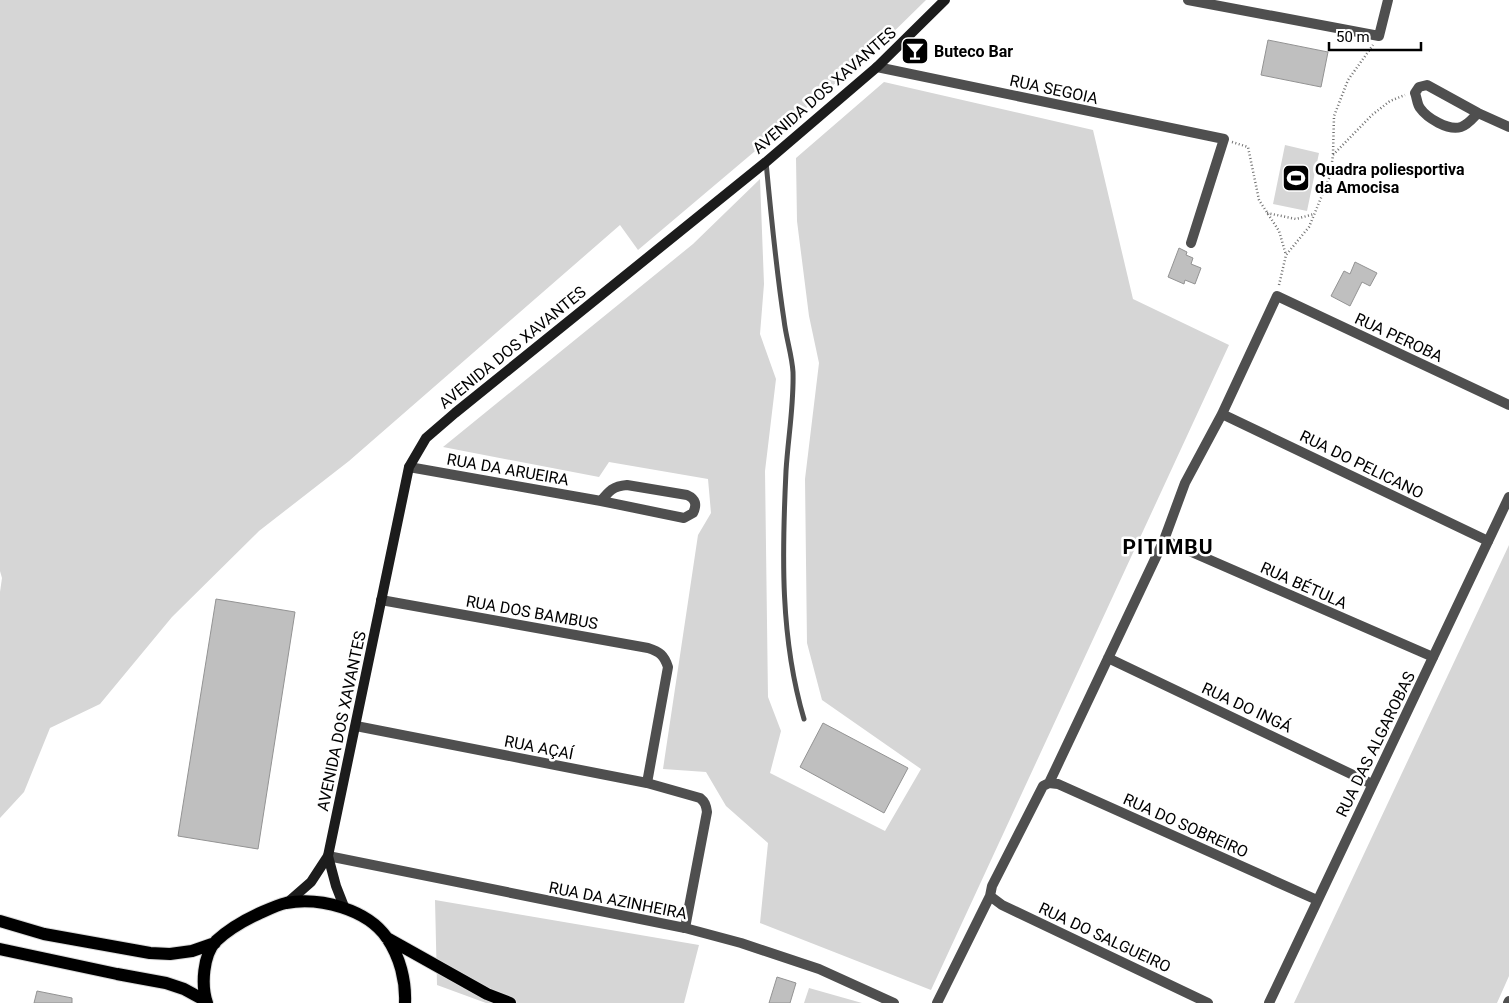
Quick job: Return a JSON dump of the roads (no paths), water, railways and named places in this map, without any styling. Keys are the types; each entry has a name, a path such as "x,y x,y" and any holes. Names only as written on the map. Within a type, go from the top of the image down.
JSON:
{"main road":[{"name":"AVENIDA DOS XAVANTES","path":"286,903 311,882 328,856 409,467 426,438 455,412 766,162 877,67 945,0"},
{"name":"AVENIDA DOS XAVANTES","path":"328,856 336,886 345,909"},
{"path":"0,921 44,934 150,953 170,954 192,951 215,943 246,920 286,903 326,904 362,916 387,938 487,994 510,1003"},
{"path":"387,938 402,970 406,985 405,1003"},
{"path":"206,1002 203,980 205,963 215,943"},
{"path":"0,949 166,983 184,989 206,1002"}],"street":[{"path":"1188,0 1379,36 1388,0"},
{"name":"RUA SEGOIA","path":"877,67 1224,139 1191,243"},
{"path":"1478,113 1461,128 1451,128 1427,116 1418,106 1415,93 1419,87 1427,85 1478,113 1509,127"},
{"name":"RUA PEROBA","path":"1222,414 1277,296 1509,405"},
{"path":"937,1003 990,896 992,886 1046,785 1108,658 1164,540 1185,483 1222,414"},
{"name":"RUA DO PELICANO","path":"1222,414 1488,541"},
{"name":"RUA DA ARUEIRA","path":"409,467 684,518 694,513 696,503 688,495 627,484 618,485 610,489 600,501"},
{"name":"RUA DAS ALGAROBAS","path":"1269,1003 1509,497"},
{"name":"RUA BÉTULA","path":"1164,540 1433,657"},
{"name":"RUA DOS BAMBUS","path":"381,600 648,648 660,652 665,657 668,667 647,783"},
{"name":"RUA DO INGÁ","path":"1108,658 1372,784"},
{"name":"RUA AÇAÍ","path":"356,726 647,783 700,798 704,801 707,812 684,928"},
{"name":"RUA DO SOBREIRO","path":"1046,785 1058,784 1317,900"},
{"name":"RUA DA AZINHEIRA","path":"328,856 684,928 741,943 819,969 894,1003"},
{"name":"RUA DO SALGUEIRO","path":"990,896 1002,905 1208,1003"}],"lane":[{"path":"766,162 784,322 793,371 786,470 783,583 789,655 804,719"}],"place":[{"name":"Buteco Bar","path":"915,51"},
{"name":"Quadra poliesportiva da Amocisa","path":"1296,178"}],"district":[{"name":"PITIMBU","path":"1168,547"}]}
